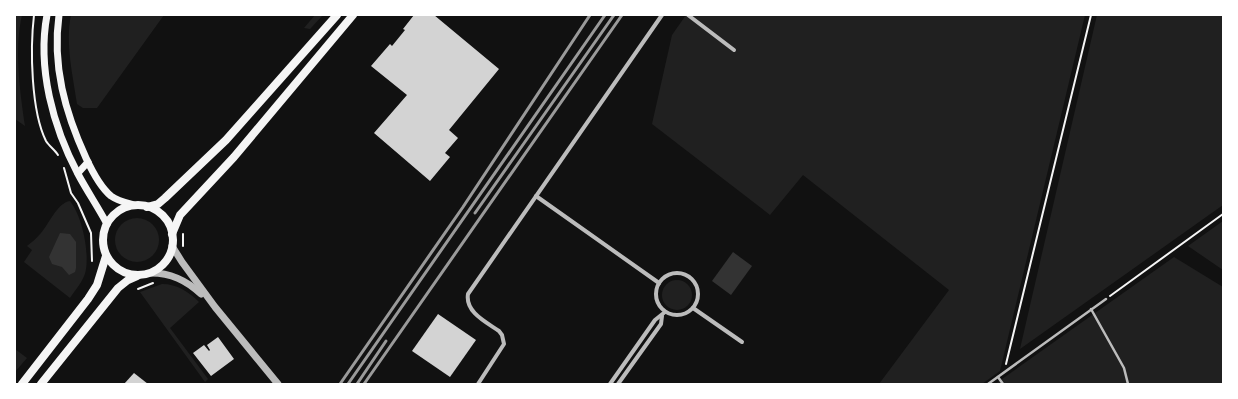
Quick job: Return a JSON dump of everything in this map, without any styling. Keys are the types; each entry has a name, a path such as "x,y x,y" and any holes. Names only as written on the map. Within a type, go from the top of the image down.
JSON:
{"main road":[{"path":"47,15 43,33 44,57 50,99 65,145 78,174 107,224"},
{"path":"59,15 56,32 59,78 65,106 88,162 109,194 134,206"},
{"path":"139,276 120,270 112,264 106,256 103,240 107,224 114,215 123,208 134,206 147,207 158,204 165,198 226,140 336,15"},
{"path":"41,384 118,288 128,280 151,273 161,267 169,257 172,246 172,234 180,215 234,157 354,15"},
{"path":"78,174 88,162"},
{"path":"147,207 164,217 172,234"},
{"path":"22,384 88,299 97,285 106,256"}],"street":[{"path":"478,384 502,348 503,338 499,331 470,309 467,299 468,294 662,15"},
{"path":"688,15 734,50"},
{"path":"536,196 659,283"},
{"path":"172,246 215,307 278,384"},
{"path":"151,273 171,275 181,279 194,287 215,307"},
{"path":"610,384 655,320 664,314 680,316 693,308 699,297 698,290 692,279 679,273 672,273 666,276 659,283 656,294 657,301 664,314 661,324 618,384"},
{"path":"693,308 742,342"}],"lane":[{"path":"988,384 1106,299"},
{"path":"1091,309 1124,368 1128,384"},
{"path":"998,377 1003,384"}],"path":[{"path":"34,15 32,66 38,121 47,142 61,160"},
{"path":"1004,373 1091,15"},
{"path":"64,167 71,193 78,203 92,233 92,261"},
{"path":"1106,299 1223,214"},
{"path":"183,227 184,250"}],"shaded area":[{"path":"15,15 22,15 18,42 18,56 25,126 15,119"},
{"path":"71,15 164,15 97,108 83,108 77,104 69,48 69,26"},
{"path":"315,15 323,15 310,29 304,28"},
{"path":"686,15 1085,15 1000,371 982,384 879,384 949,290 803,175 770,215 652,124 672,35"},
{"path":"1097,15 1223,15 1223,205 1020,349"},
{"path":"70,201 78,215 84,234 87,261 84,276 70,298 24,262 32,250 27,246 41,233 57,210 65,203"},
{"path":"133,218 141,218 146,219 153,224 158,231 158,249 153,256 146,261 133,262 125,259 118,252 115,244 115,236 118,228 125,221"},
{"path":"1223,221 1223,270 1188,246"},
{"path":"60,233 70,234 76,242 76,268 75,272 69,275 62,267 52,264 49,257"},
{"path":"733,252 752,266 731,295 712,281"},
{"path":"1174,257 1223,287 1223,384 995,384"},
{"path":"677,280 688,284 692,295 688,306 677,310 666,306 662,295 666,284"},
{"path":"162,284 173,285 182,289 199,302 170,328 208,379 205,382 140,292"},
{"path":"15,349 27,358 15,372"}],"building":[{"path":"414,15 434,15 499,69 449,130 458,138 445,153 450,157 430,181 374,133 407,95 371,66 390,44 392,46 405,30 403,29"},
{"path":"438,314 476,340 450,377 412,351"},
{"path":"218,337 234,359 211,376 193,353 204,345 209,351 210,350 207,345"},
{"path":"134,373 148,384 124,384"}],"railway":[{"path":"340,384 463,207 590,15"},
{"path":"348,384 605,15"},
{"path":"475,213 614,15"},
{"path":"364,384 622,15"},
{"path":"357,384 386,341"}]}
